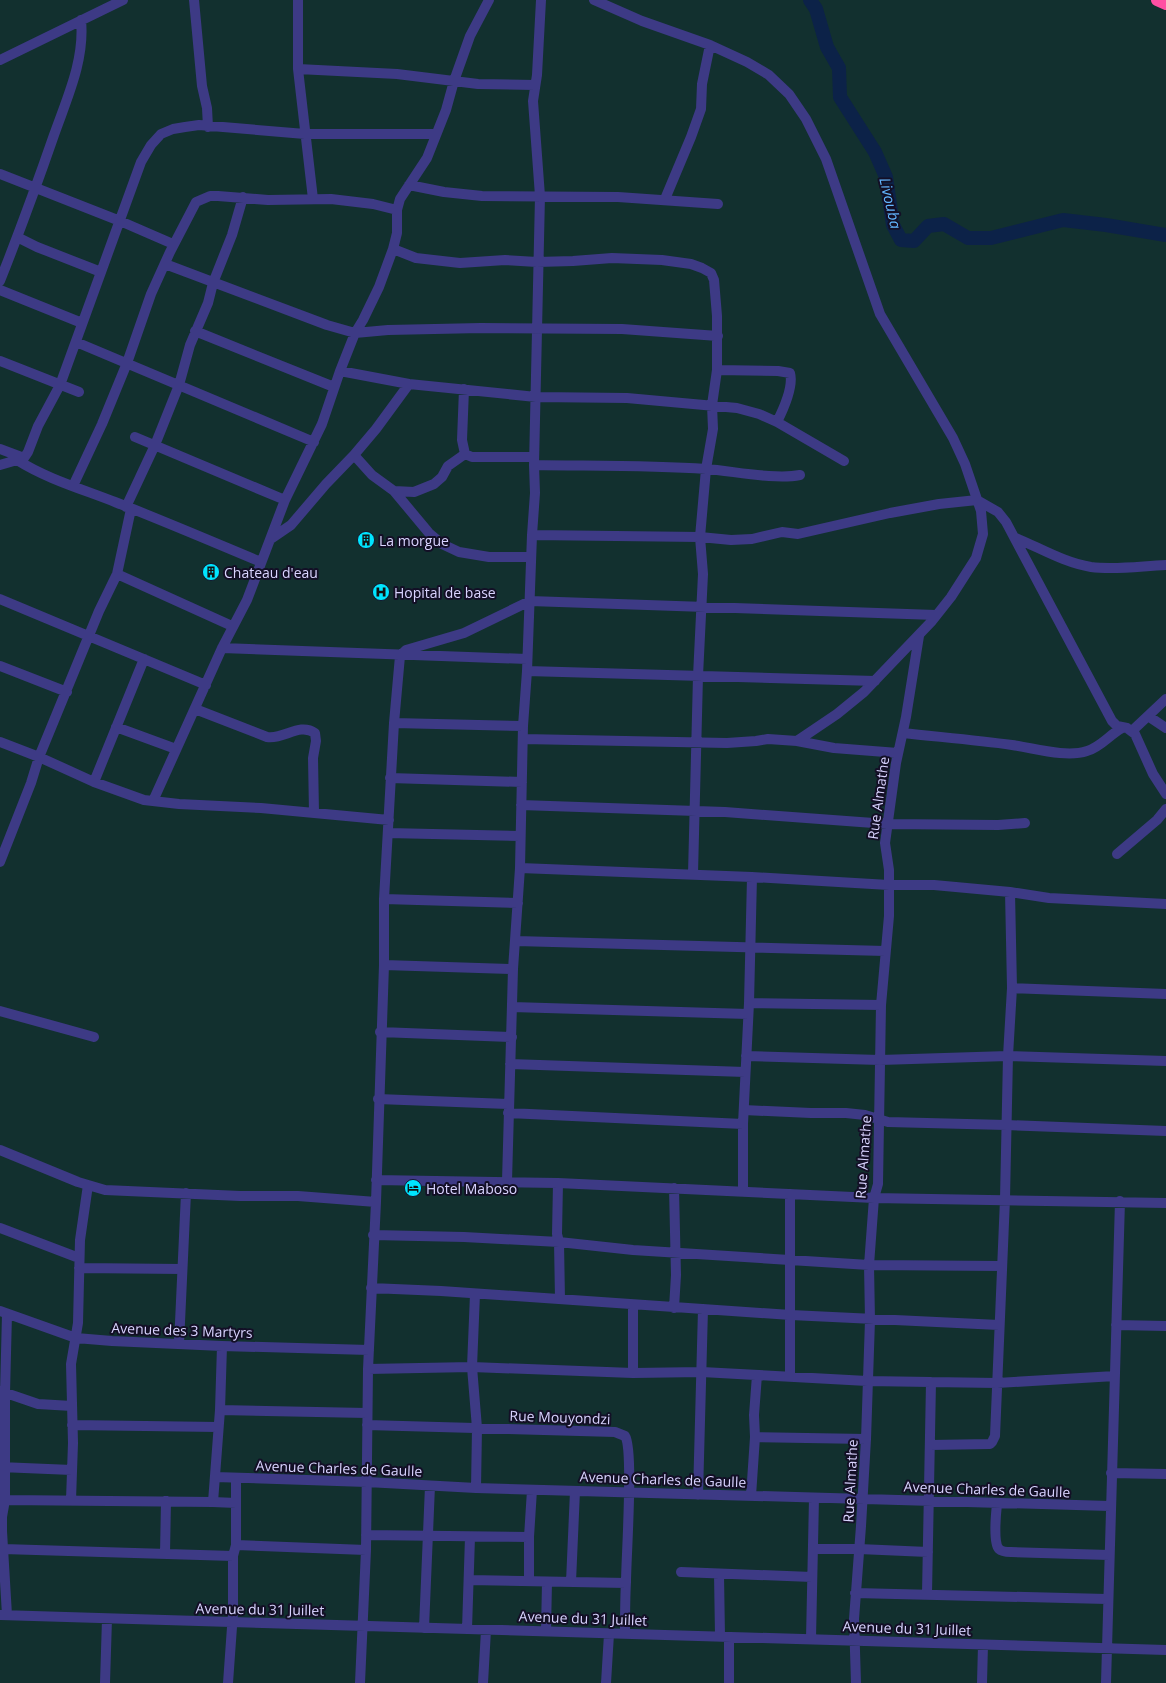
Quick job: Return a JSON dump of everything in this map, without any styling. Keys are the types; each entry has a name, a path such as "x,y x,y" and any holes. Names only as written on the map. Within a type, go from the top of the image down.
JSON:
{"highway":[{"path":"1157,0 1166,4"}],"street":[{"path":"0,60 123,0"},
{"path":"194,0 202,86 207,108 208,127"},
{"path":"298,0 298,69 313,199"},
{"path":"153,801 232,626 246,600 272,538 285,500 322,424 355,333 376,293 393,249 397,233 397,210 400,199 427,158 450,98 454,81 470,36 489,0"},
{"path":"507,1181 513,969 520,868 523,726 535,493 534,461 540,196 533,101 541,0"},
{"path":"594,0 642,21 710,45 747,62 769,75 789,94 806,119 826,158 880,314 953,438 965,464 977,500 983,522 981,547 961,582 919,636 875,681 837,714 797,741"},
{"path":"0,281 36,188 71,88 83,36 81,20"},
{"path":"665,199 701,109 702,84 710,45"},
{"path":"298,69 397,74 478,84 535,85"},
{"path":"0,465 20,459 31,447 38,426 60,385 141,162 151,145 161,134 173,129 199,125 208,127 305,134 436,134"},
{"path":"0,174 120,221 173,244"},
{"path":"409,185 444,192 482,196 665,199 718,204"},
{"path":"73,486 102,424 127,363 151,294 173,244 196,202 210,196 268,200 313,199 352,201 397,210"},
{"path":"0,862 31,783 39,757 89,636 117,574 129,508 179,385 195,331 208,303 213,283 232,235 243,198"},
{"path":"17,237 37,247 101,272"},
{"path":"393,249 416,258 460,263 505,260 538,262 573,261 612,258 662,260 691,264 711,273 714,280 718,336 717,370 712,405 713,429 706,469 700,537 703,574 698,676 696,811 693,874"},
{"path":"165,264 327,325 355,333 388,330 481,328 622,329 718,336"},
{"path":"0,290 82,323"},
{"path":"195,331 334,388"},
{"path":"76,342 314,442"},
{"path":"0,361 79,392"},
{"path":"717,370 778,371 790,374 791,380 785,406 777,422"},
{"path":"340,371 409,384 536,397 627,398 737,408 759,414 777,422 844,461"},
{"path":"272,538 291,525 376,429 409,384"},
{"path":"464,389 462,440 465,454"},
{"path":"135,437 285,500"},
{"path":"0,449 20,459 27,467 261,562"},
{"path":"354,454 372,475 394,490 429,533 442,544 459,552 489,557 532,557"},
{"path":"465,454 472,457 534,461 706,469 792,477 800,475"},
{"path":"394,490 414,492 434,484 442,477 448,466 465,454"},
{"path":"532,535 700,537 731,540 752,539 782,532 798,534 890,513 939,504 977,500 998,512 1006,522 1016,538 1105,709 1114,724 1132,731 1138,739 1153,774 1166,794"},
{"path":"1016,538 1071,562 1090,566 1109,568 1166,565"},
{"path":"117,574 232,626"},
{"path":"0,599 206,685"},
{"path":"360,1683 366,1550 368,1369 373,1235 376,1202 380,1032 384,966 384,900 390,778 400,656 406,650 464,633 530,601 936,615"},
{"name":"Rue Almathe","path":"856,1683 855,1594 863,1500 866,1439 870,1320 869,1265 874,1198 878,1184 881,1005 889,916 889,885 885,843 898,753 903,733 919,636"},
{"path":"222,648 400,656 527,659"},
{"path":"94,782 144,659"},
{"path":"0,666 67,692"},
{"path":"527,671 875,681"},
{"path":"1132,731 1166,699"},
{"path":"194,709 267,737 274,738 282,736 293,730 315,733 316,741 313,758 314,812"},
{"path":"1148,716 1166,728"},
{"path":"394,723 523,726"},
{"path":"116,727 176,749"},
{"path":"903,733 1069,753 1085,752 1098,748 1114,732 1122,728"},
{"path":"523,739 696,742 756,741 768,739 797,741 834,748 898,753"},
{"path":"0,742 39,757 94,782 144,800 314,812 389,820"},
{"path":"390,778 522,782"},
{"path":"521,805 696,811 887,824 998,826 1025,823"},
{"path":"1117,854 1157,820 1166,809"},
{"path":"388,833 520,836"},
{"path":"520,868 693,874 889,885 934,886 1010,892 1049,898 1166,904"},
{"path":"743,1191 743,1124 749,1003 752,877"},
{"path":"930,1445 992,1442 995,1436 1005,1199 1008,1056 1012,988 1010,892"},
{"path":"384,900 518,903"},
{"path":"516,941 885,951"},
{"path":"384,966 513,969"},
{"path":"1012,988 1166,994"},
{"path":"749,1003 881,1005"},
{"path":"512,1007 748,1014"},
{"path":"0,1011 94,1037"},
{"path":"380,1032 512,1037"},
{"path":"746,1056 880,1060 1008,1056 1166,1061"},
{"path":"510,1064 745,1072"},
{"path":"378,1099 743,1124"},
{"path":"744,1110 846,1113 880,1119 888,1122 1006,1124 1166,1131"},
{"path":"0,1150 88,1185 105,1190 298,1196 376,1202"},
{"path":"376,1180 558,1182 874,1198 1005,1199 1166,1203"},
{"path":"558,1182 557,1234 559,1242 560,1299"},
{"path":"71,1500 71,1364 78,1323 80,1240 88,1185"},
{"path":"674,1188 676,1252 674,1308"},
{"path":"180,1344 186,1193"},
{"path":"790,1194 790,1378"},
{"path":"1106,1683 1107,1599 1120,1201"},
{"path":"0,1228 79,1263 182,1269"},
{"path":"373,1235 464,1236 559,1242 633,1250 869,1265 1002,1266"},
{"path":"371,1288 560,1299 791,1316 999,1325"},
{"path":"475,1294 472,1367 477,1428 476,1488"},
{"path":"633,1305 634,1373"},
{"path":"698,1495 703,1309"},
{"path":"3,1615 2,1516 5,1500 2,1467 2,1392 4,1312"},
{"name":"Avenue des 3 Martyrs","path":"4,1312 76,1338 222,1346 369,1350"},
{"path":"1116,1325 1166,1326"},
{"path":"213,1502 220,1410 222,1346"},
{"path":"368,1369 472,1367 634,1373 702,1372 867,1381 997,1383 1114,1376"},
{"path":"751,1496 757,1376"},
{"path":"927,1594 931,1382"},
{"path":"2,1392 38,1404 72,1406"},
{"path":"220,1410 367,1413"},
{"path":"72,1425 218,1427"},
{"name":"Rue Mouyondzi","path":"367,1425 615,1432 623,1434 628,1441 629,1493 625,1634"},
{"path":"755,1437 866,1439"},
{"path":"2,1467 72,1470"},
{"path":"1111,1474 1166,1474"},
{"name":"Avenue Charles de Gaulle","path":"215,1477 236,1479 367,1482 532,1490 1110,1506"},
{"path":"228,1683 232,1623 233,1556 236,1545 236,1479"},
{"path":"424,1628 430,1486"},
{"path":"529,1581 529,1537 532,1490"},
{"path":"571,1582 575,1491"},
{"path":"811,1639 814,1498"},
{"path":"5,1500 236,1503"},
{"path":"165,1554 166,1501"},
{"path":"997,1504 996,1540 997,1546 1002,1551 1109,1556"},
{"path":"366,1536 428,1535 529,1537"},
{"path":"467,1629 470,1537"},
{"path":"236,1545 366,1550"},
{"path":"3,1549 233,1556"},
{"path":"814,1549 928,1552"},
{"path":"681,1572 812,1577"},
{"path":"719,1574 729,1683"},
{"path":"469,1580 626,1583"},
{"path":"546,1631 547,1582"},
{"path":"855,1594 927,1594 1107,1599"},
{"name":"Avenue du 31 Juillet","path":"3,1615 1166,1650"},
{"path":"105,1683 107,1619"},
{"path":"483,1683 486,1630"},
{"path":"606,1683 609,1634"},
{"path":"982,1683 983,1645"}],"green space":[{"path":"0,0 1166,0 1166,1683 0,1683"}],"waterway":[{"name":"Livouba","path":"810,0 816,9 827,47 839,68 840,97 875,152 886,177 893,225 901,240 914,241 928,226 944,224 968,238 991,238 1063,220 1106,225 1166,235"}],"place":[{"name":"La morgue","path":"366,540"},
{"name":"Chateau d'eau","path":"211,572"},
{"name":"Hopital de base","path":"381,592"},
{"name":"Hotel Maboso","path":"413,1188"}]}
